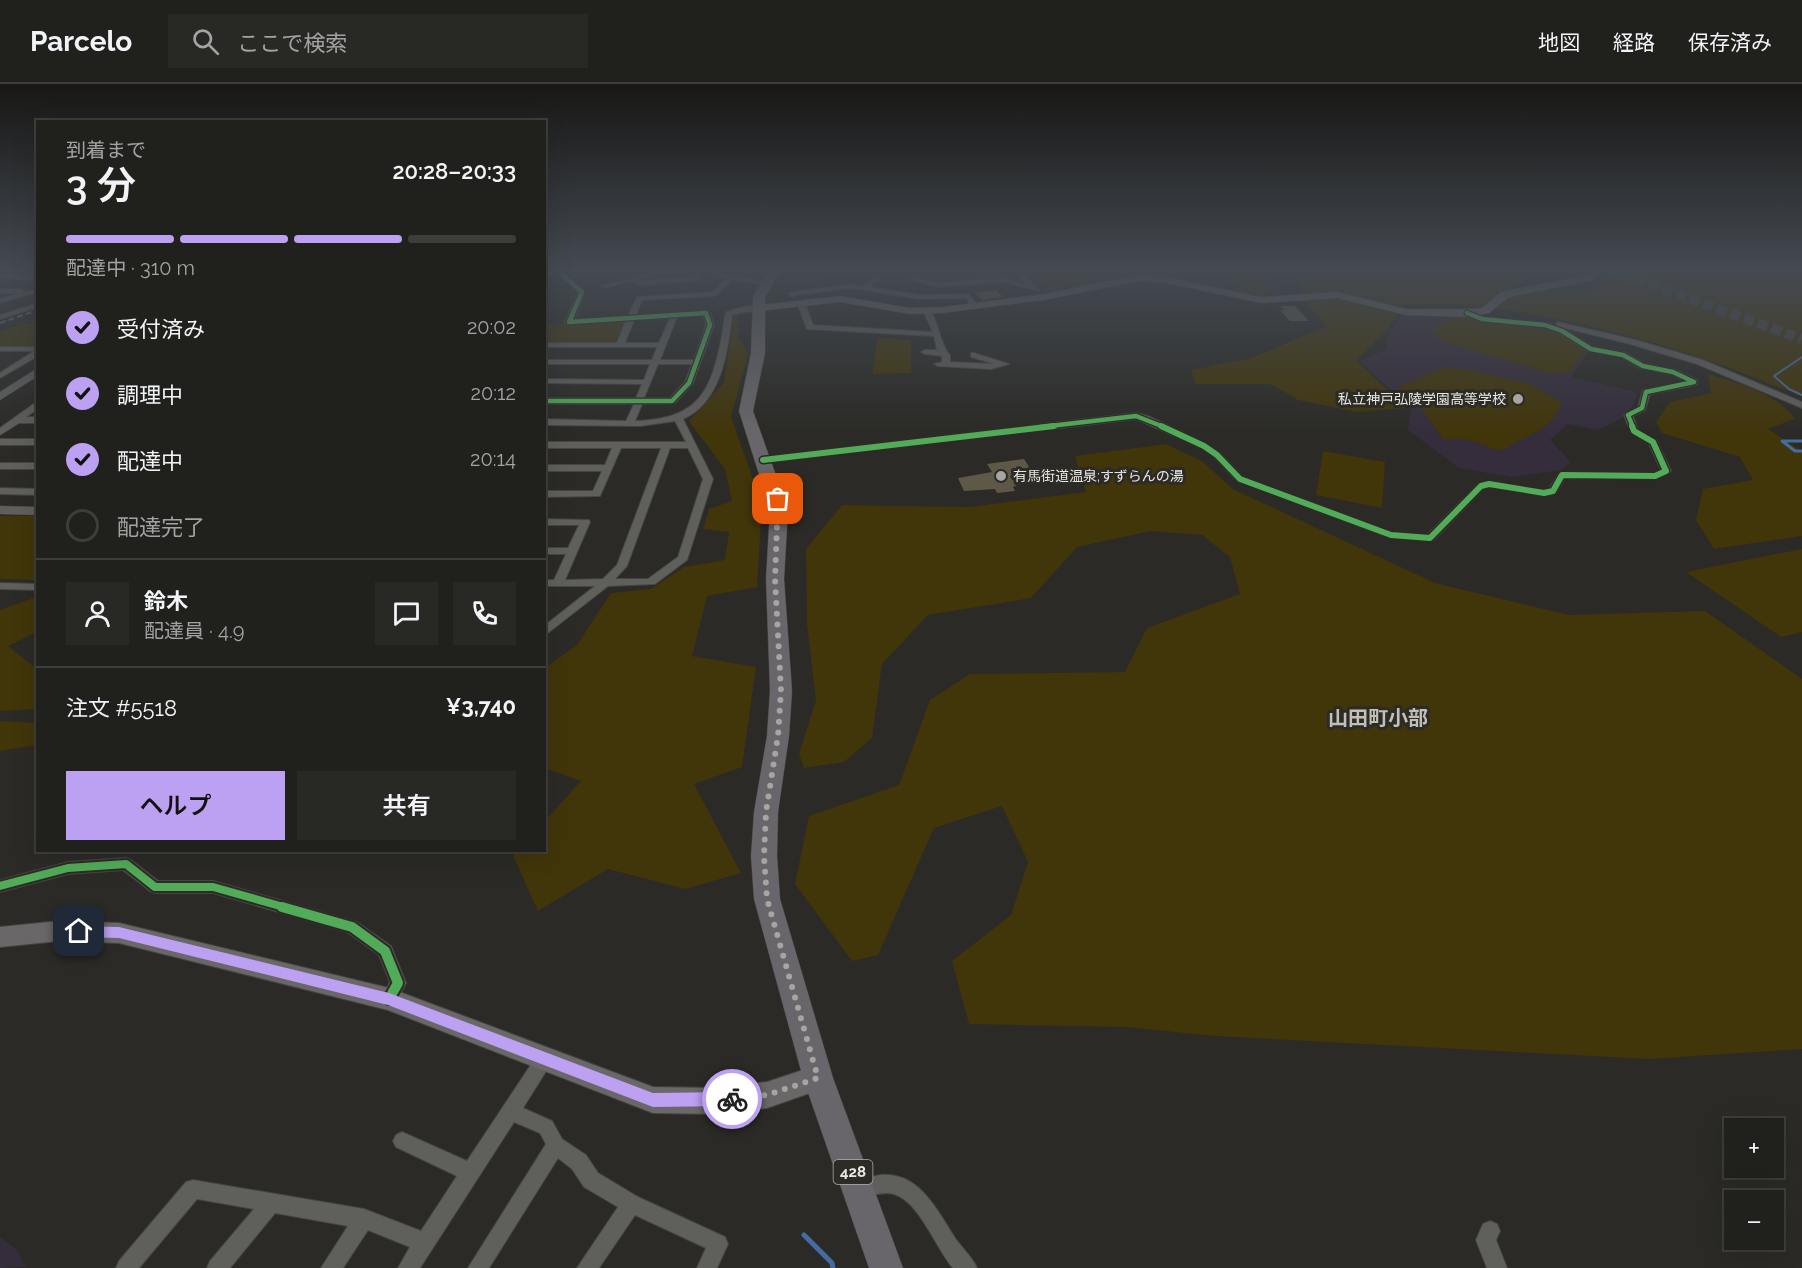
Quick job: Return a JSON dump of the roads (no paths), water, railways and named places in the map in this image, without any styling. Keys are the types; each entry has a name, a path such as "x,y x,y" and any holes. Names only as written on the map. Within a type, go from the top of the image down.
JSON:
{"highway":[{"name":"428","path":"758,324 757,367 746,411 779,509 775,579 781,691 778,736 766,812 764,856 767,899 818,1078 860,1188 886,1268"}],"main road":[{"path":"0,937 59,931 119,933 389,999 653,1100 714,1101 767,1095 818,1078"}],"street":[{"path":"620,345 629,324"},
{"path":"630,422 671,324"},
{"path":"546,401 672,401 689,383 710,324"},
{"path":"546,422 660,422 678,418 694,408 712,384 726,340 728,324"},
{"path":"809,324 810,327 936,334"},
{"path":"935,324 936,334 942,345 941,352"},
{"path":"764,460 1136,417 1145,418 1204,446 1218,455 1240,479 1390,535 1417,538 1430,538 1481,486 1489,484 1544,493 1553,491 1562,475 1655,476 1666,471 1653,442 1634,431 1628,415 1642,408 1646,392 1670,386 1682,387 1694,382 1673,372 1643,366 1623,355 1591,349 1562,332 1545,326 1529,324"},
{"path":"1561,324 1700,362 1802,405"},
{"path":"546,345 662,345"},
{"path":"0,348 36,350"},
{"path":"0,376 36,351"},
{"path":"925,352 941,352 946,355 942,363 998,367 1005,364 974,355"},
{"path":"546,362 696,362"},
{"path":"964,377 968,366"},
{"path":"0,397 36,372"},
{"path":"546,381 646,382"},
{"path":"0,432 36,406"},
{"path":"546,583 651,582 684,558 708,478 678,418"},
{"path":"17,420 36,420"},
{"path":"0,442 36,442"},
{"path":"546,445 690,445"},
{"path":"546,494 597,494 618,445"},
{"path":"546,630 606,582 622,566 666,445"},
{"path":"0,466 36,466"},
{"path":"546,468 608,468"},
{"path":"0,491 36,492"},
{"path":"0,510 36,511"},
{"path":"546,522 585,522 558,583"},
{"path":"546,551 572,551"},
{"path":"0,586 36,587"},
{"path":"546,618 561,618"},
{"path":"0,886 68,868 126,864 155,887 213,887 352,927 385,951 398,983 389,999"},
{"path":"408,1268 544,1060"},
{"path":"510,1111 546,1127 556,1145 579,1162 591,1180 631,1204 718,1244 707,1268"},
{"path":"402,1141 469,1172"},
{"path":"478,1268 556,1145"},
{"path":"860,1188 891,1184 915,1193 954,1257 967,1268"},
{"path":"126,1268 193,1189 364,1219 423,1242"},
{"path":"217,1268 272,1202"},
{"path":"587,1268 631,1204"},
{"path":"331,1268 364,1219"},
{"path":"1490,1230 1486,1240 1497,1268"}],"waterway":[{"path":"1802,357 1774,376 1789,389 1802,395"},
{"path":"1802,441 1782,441 1795,451 1802,451"},
{"path":"804,1235 832,1263 833,1268"}],"tunnel":[{"path":"1761,324 1802,339"}],"place":[{"name":"私立神戸弘陵学園高等学校","path":"1518,399"},
{"name":"有馬街道温泉;すずらんの湯","path":"1001,476"}],"district":[{"name":"山田町小部","path":"1378,718"}]}
